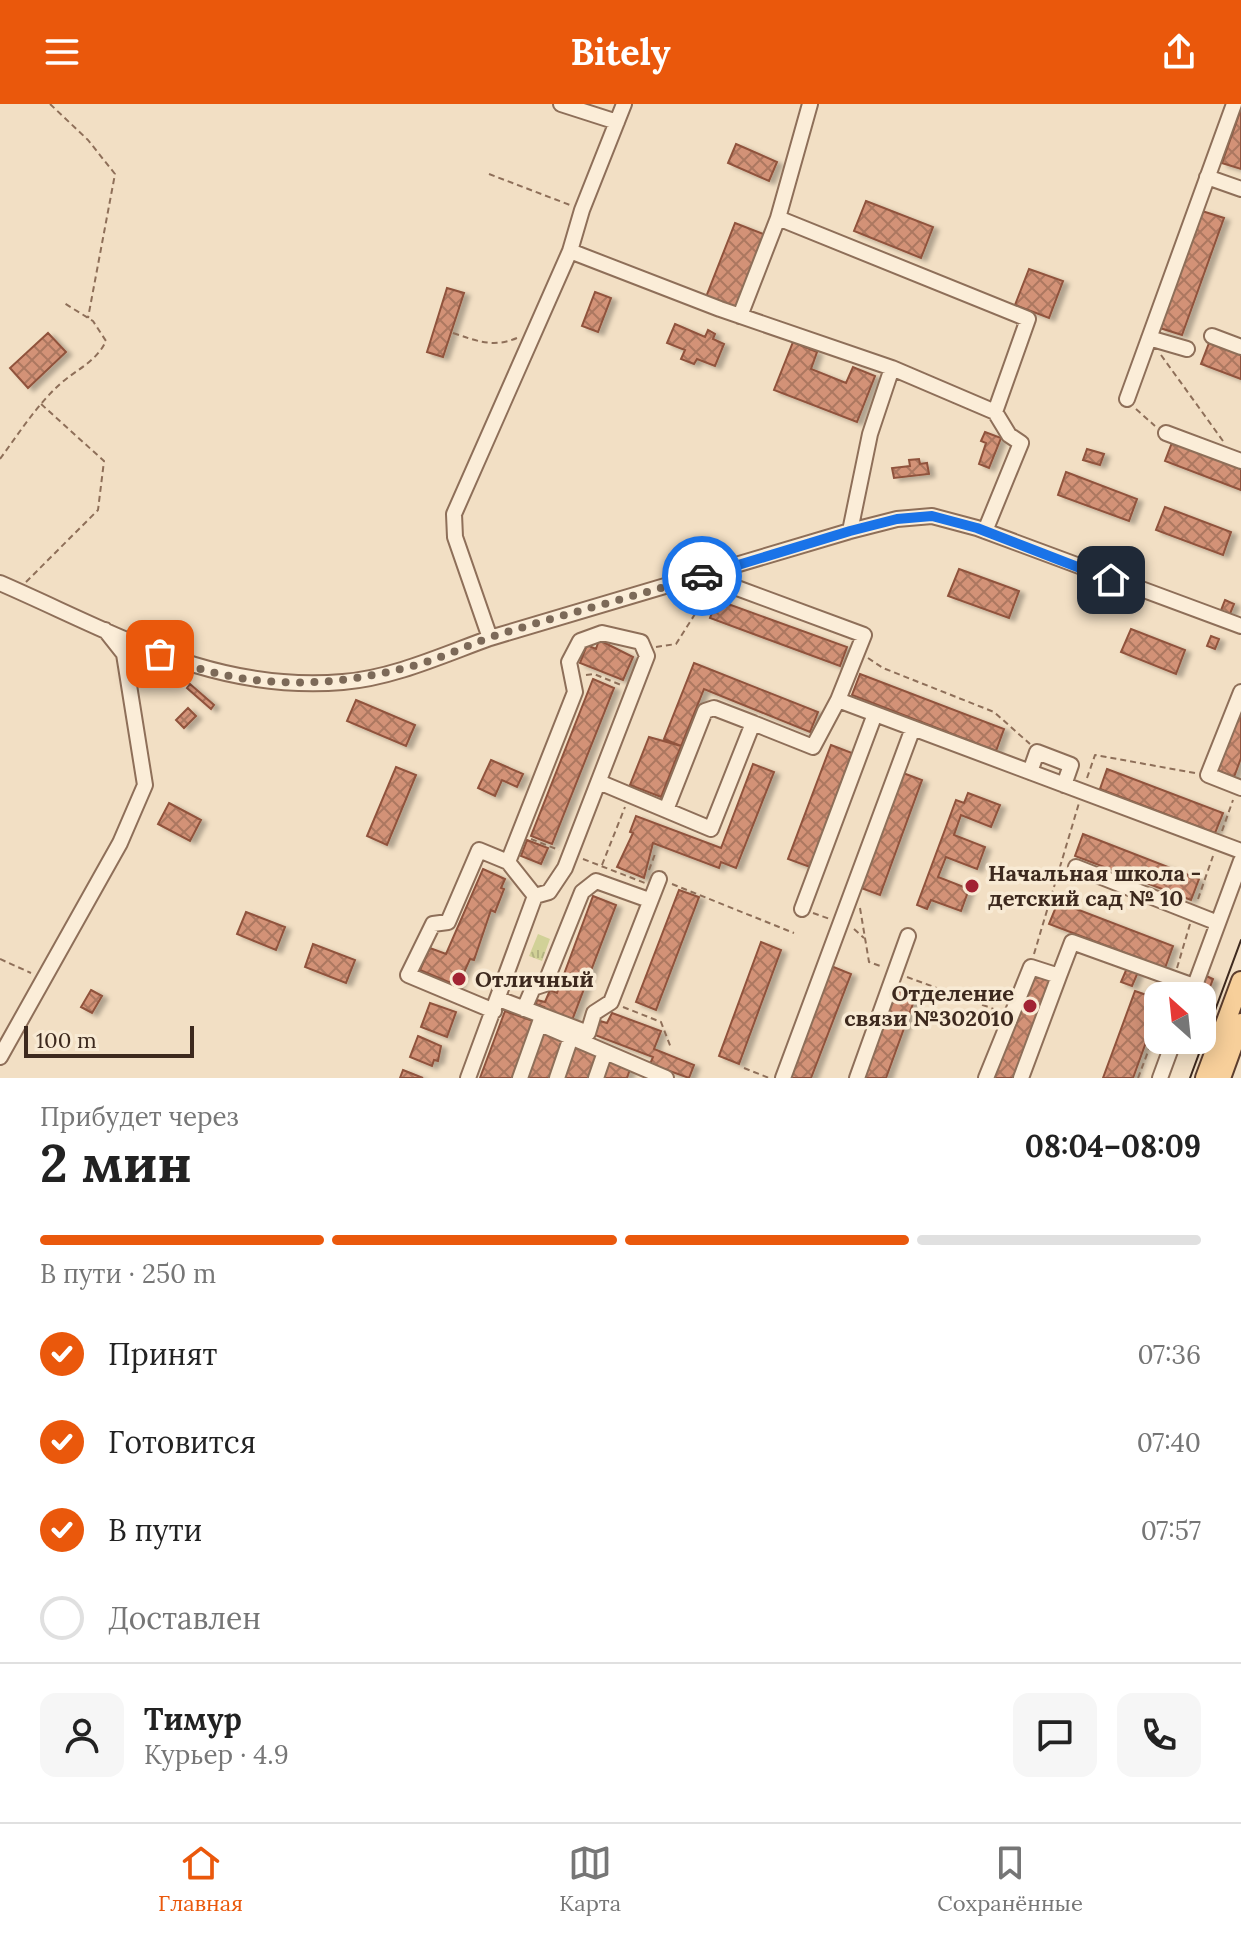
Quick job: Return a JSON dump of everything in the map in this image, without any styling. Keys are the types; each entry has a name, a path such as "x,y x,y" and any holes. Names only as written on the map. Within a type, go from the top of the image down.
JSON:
{"main road":[{"path":"1205,1078 1240,988"},
{"path":"1221,1078 1241,1023"}],"street":[{"path":"561,104 617,122"},
{"path":"490,638 455,537 454,514 570,251 582,210 624,104"},
{"path":"740,316 778,218 810,104"},
{"path":"1127,399 1234,104"},
{"path":"1207,177 1241,189"},
{"path":"778,218 1028,319 995,412"},
{"path":"570,251 740,316 892,368 995,412 1009,435 1021,443 985,531"},
{"path":"1212,336 1241,347"},
{"path":"1149,338 1187,349"},
{"path":"850,531 870,434 892,368"},
{"path":"1166,433 1239,460"},
{"path":"0,583 188,666 280,683 345,682 419,664 490,638 850,531 897,519 932,516 985,531 1241,626"},
{"path":"666,810 705,711 714,708 813,747 838,700 864,635 737,588"},
{"path":"0,1057 120,843 145,785 124,654 104,628"},
{"path":"508,862 575,692 568,669 573,650 589,636 602,633 641,642 646,652 565,868 549,892 535,896"},
{"path":"1239,788 1208,775 1241,692"},
{"path":"838,700 1241,851"},
{"path":"802,909 875,714"},
{"path":"599,782 711,829 753,723"},
{"path":"783,1078 913,728"},
{"path":"1030,772 1037,752 1071,765 1064,785"},
{"path":"535,896 508,862 479,850 448,922 433,924 408,975 540,1022 605,1052 638,1073 666,1078"},
{"path":"1195,982 1241,861"},
{"path":"1076,867 1218,923"},
{"path":"524,1009 533,988 545,984 582,892 596,881 649,900"},
{"path":"497,1005 524,1009 588,1033 594,1013 611,1002 649,900 652,881"},
{"path":"468,1078 535,896"},
{"path":"857,1078 908,936"},
{"path":"1021,1078 1072,942 1170,982"},
{"path":"986,1078 1031,967 1059,976"},
{"path":"520,1078 540,1022"},
{"path":"557,1078 571,1037"},
{"path":"596,1078 605,1052"},
{"path":"1160,1078 1169,1054"}],"path":[{"path":"50,104 88,140 115,174 88,318"},
{"path":"489,174 531,187 582,210"},
{"path":"0,459 41,404 102,349 106,341 104,332 64,303"},
{"path":"453,333 500,345 536,330"},
{"path":"1149,338 1239,460"},
{"path":"1127,399 1148,422 1166,433"},
{"path":"16,590 81,529 100,503 104,461 41,404"},
{"path":"646,652 676,644 709,592 737,588"},
{"path":"859,648 883,668 994,712 1037,752"},
{"path":"572,677 594,674 620,684"},
{"path":"1031,967 1095,755 1208,775"},
{"path":"1221,834 1239,788"},
{"path":"596,881 630,794"},
{"path":"655,854 652,881 794,933"},
{"path":"855,883 869,962 1011,1015"},
{"path":"0,959 43,978"},
{"path":"611,1002 661,1022 671,1048"},
{"path":"1138,1078 1147,1054"},
{"path":"744,1068 770,1078"}],"green space":[{"path":"538,934 550,939 542,961 529,956"}],"building":[{"path":"1241,109 1241,169 1222,163"},
{"path":"736,144 777,162 769,181 728,163"},
{"path":"866,201 933,227 921,258 854,231"},
{"path":"1202,211 1224,218 1182,335 1160,328"},
{"path":"735,223 766,235 737,309 706,297"},
{"path":"1029,269 1063,281 1049,318 1015,305"},
{"path":"447,288 464,293 443,357 427,352"},
{"path":"595,292 611,298 598,332 582,326"},
{"path":"675,324 705,337 708,330 715,334 713,339 724,344 715,366 697,359 694,364 681,359 685,350 667,343"},
{"path":"48,333 66,352 28,388 10,368"},
{"path":"793,342 817,352 811,369 846,383 853,367 875,376 857,422 774,390"},
{"path":"1209,343 1241,355 1241,379 1201,364"},
{"path":"985,432 1001,438 989,468 979,464 986,443 981,441"},
{"path":"1173,440 1241,466 1241,490 1165,461"},
{"path":"1087,449 1104,454 1100,465 1083,460"},
{"path":"919,459 920,464 927,463 929,474 894,478 892,468 910,466 909,460"},
{"path":"1066,472 1137,499 1129,521 1058,495"},
{"path":"1165,507 1231,532 1223,555 1156,530"},
{"path":"959,569 1019,591 1009,618 948,596"},
{"path":"717,600 847,647 840,666 710,618"},
{"path":"1225,600 1234,604 1227,621 1218,618"},
{"path":"1131,629 1185,650 1176,674 1121,652"},
{"path":"1211,636 1219,639 1215,649 1207,646"},
{"path":"599,640 633,657 623,680 580,663 587,645 596,649"},
{"path":"694,663 818,712 810,732 704,689 681,746 664,739"},
{"path":"860,674 1004,729 996,751 852,695"},
{"path":"593,679 614,688 552,844 531,836"},
{"path":"190,684 214,705 211,709 187,688"},
{"path":"1241,698 1241,758 1234,777 1213,769"},
{"path":"356,700 415,725 406,746 347,721"},
{"path":"188,708 196,716 184,728 176,720"},
{"path":"649,737 681,746 661,797 630,785"},
{"path":"831,745 852,753 810,867 788,859"},
{"path":"491,760 523,774 517,787 502,780 495,796 478,788"},
{"path":"753,764 774,772 736,868 721,862 719,868 653,843 644,878 617,867 633,833 630,832 636,816 721,848"},
{"path":"396,767 416,775 387,845 367,836"},
{"path":"1107,769 1223,813 1215,833 1100,789"},
{"path":"903,773 922,780 880,895 861,888"},
{"path":"968,793 1000,805 991,827 961,815 954,835 985,847 977,869 946,857 938,877 969,889 961,911 931,900 927,909 917,905 956,800 964,803"},
{"path":"169,803 201,820 190,841 158,824"},
{"path":"1083,834 1199,879 1191,900 1075,856"},
{"path":"527,840 548,848 541,864 521,856"},
{"path":"483,869 505,879 501,888 504,889 495,912 491,910 474,960 470,959 458,986 420,970 430,948 446,954"},
{"path":"679,890 699,897 656,1010 636,1002"},
{"path":"593,896 616,905 571,1023 541,1012 544,1007 536,1004 537,1000 545,1002 550,990 557,993"},
{"path":"1058,902 1173,946 1165,968 1049,924"},
{"path":"246,912 285,927 276,950 237,934"},
{"path":"761,942 781,950 739,1064 719,1056"},
{"path":"313,944 355,960 346,983 305,967"},
{"path":"831,966 851,974 811,1078 789,1078"},
{"path":"1127,968 1138,972 1132,986 1121,982"},
{"path":"1033,971 1055,980 1017,1078 992,1078"},
{"path":"1202,974 1213,979 1212,982 1199,982"},
{"path":"91,990 102,996 92,1013 81,1007"},
{"path":"895,990 915,998 886,1078 863,1078"},
{"path":"1135,991 1144,994 1144,1048 1133,1078 1103,1078"},
{"path":"430,1003 456,1012 447,1037 421,1027"},
{"path":"505,1011 533,1021 512,1078 480,1078"},
{"path":"612,1013 661,1031 654,1049 694,1065 689,1078 650,1064 653,1057 595,1035 600,1021 607,1023"},
{"path":"542,1031 565,1040 551,1078 525,1078"},
{"path":"418,1036 441,1046 438,1061 434,1060 432,1066 410,1057"},
{"path":"576,1044 600,1053 590,1078 563,1078"},
{"path":"609,1060 630,1069 627,1078 602,1078"},
{"path":"403,1070 423,1078 400,1078"}],"tram line":[{"path":"1190,1078 1241,940"}],"way so far":[{"path":"160,654 188,666 242,678 280,683 345,682 419,664 490,638 702,576"}],"place":[{"name":"Начальная школа - детский сад № 10","path":"972,886"},
{"name":"Отличный","path":"459,979"},
{"name":"Отделение связи №302010","path":"1030,1006"}],"route":[{"path":"702,576 850,531 897,519 932,516 977,528 1111,580"}]}
